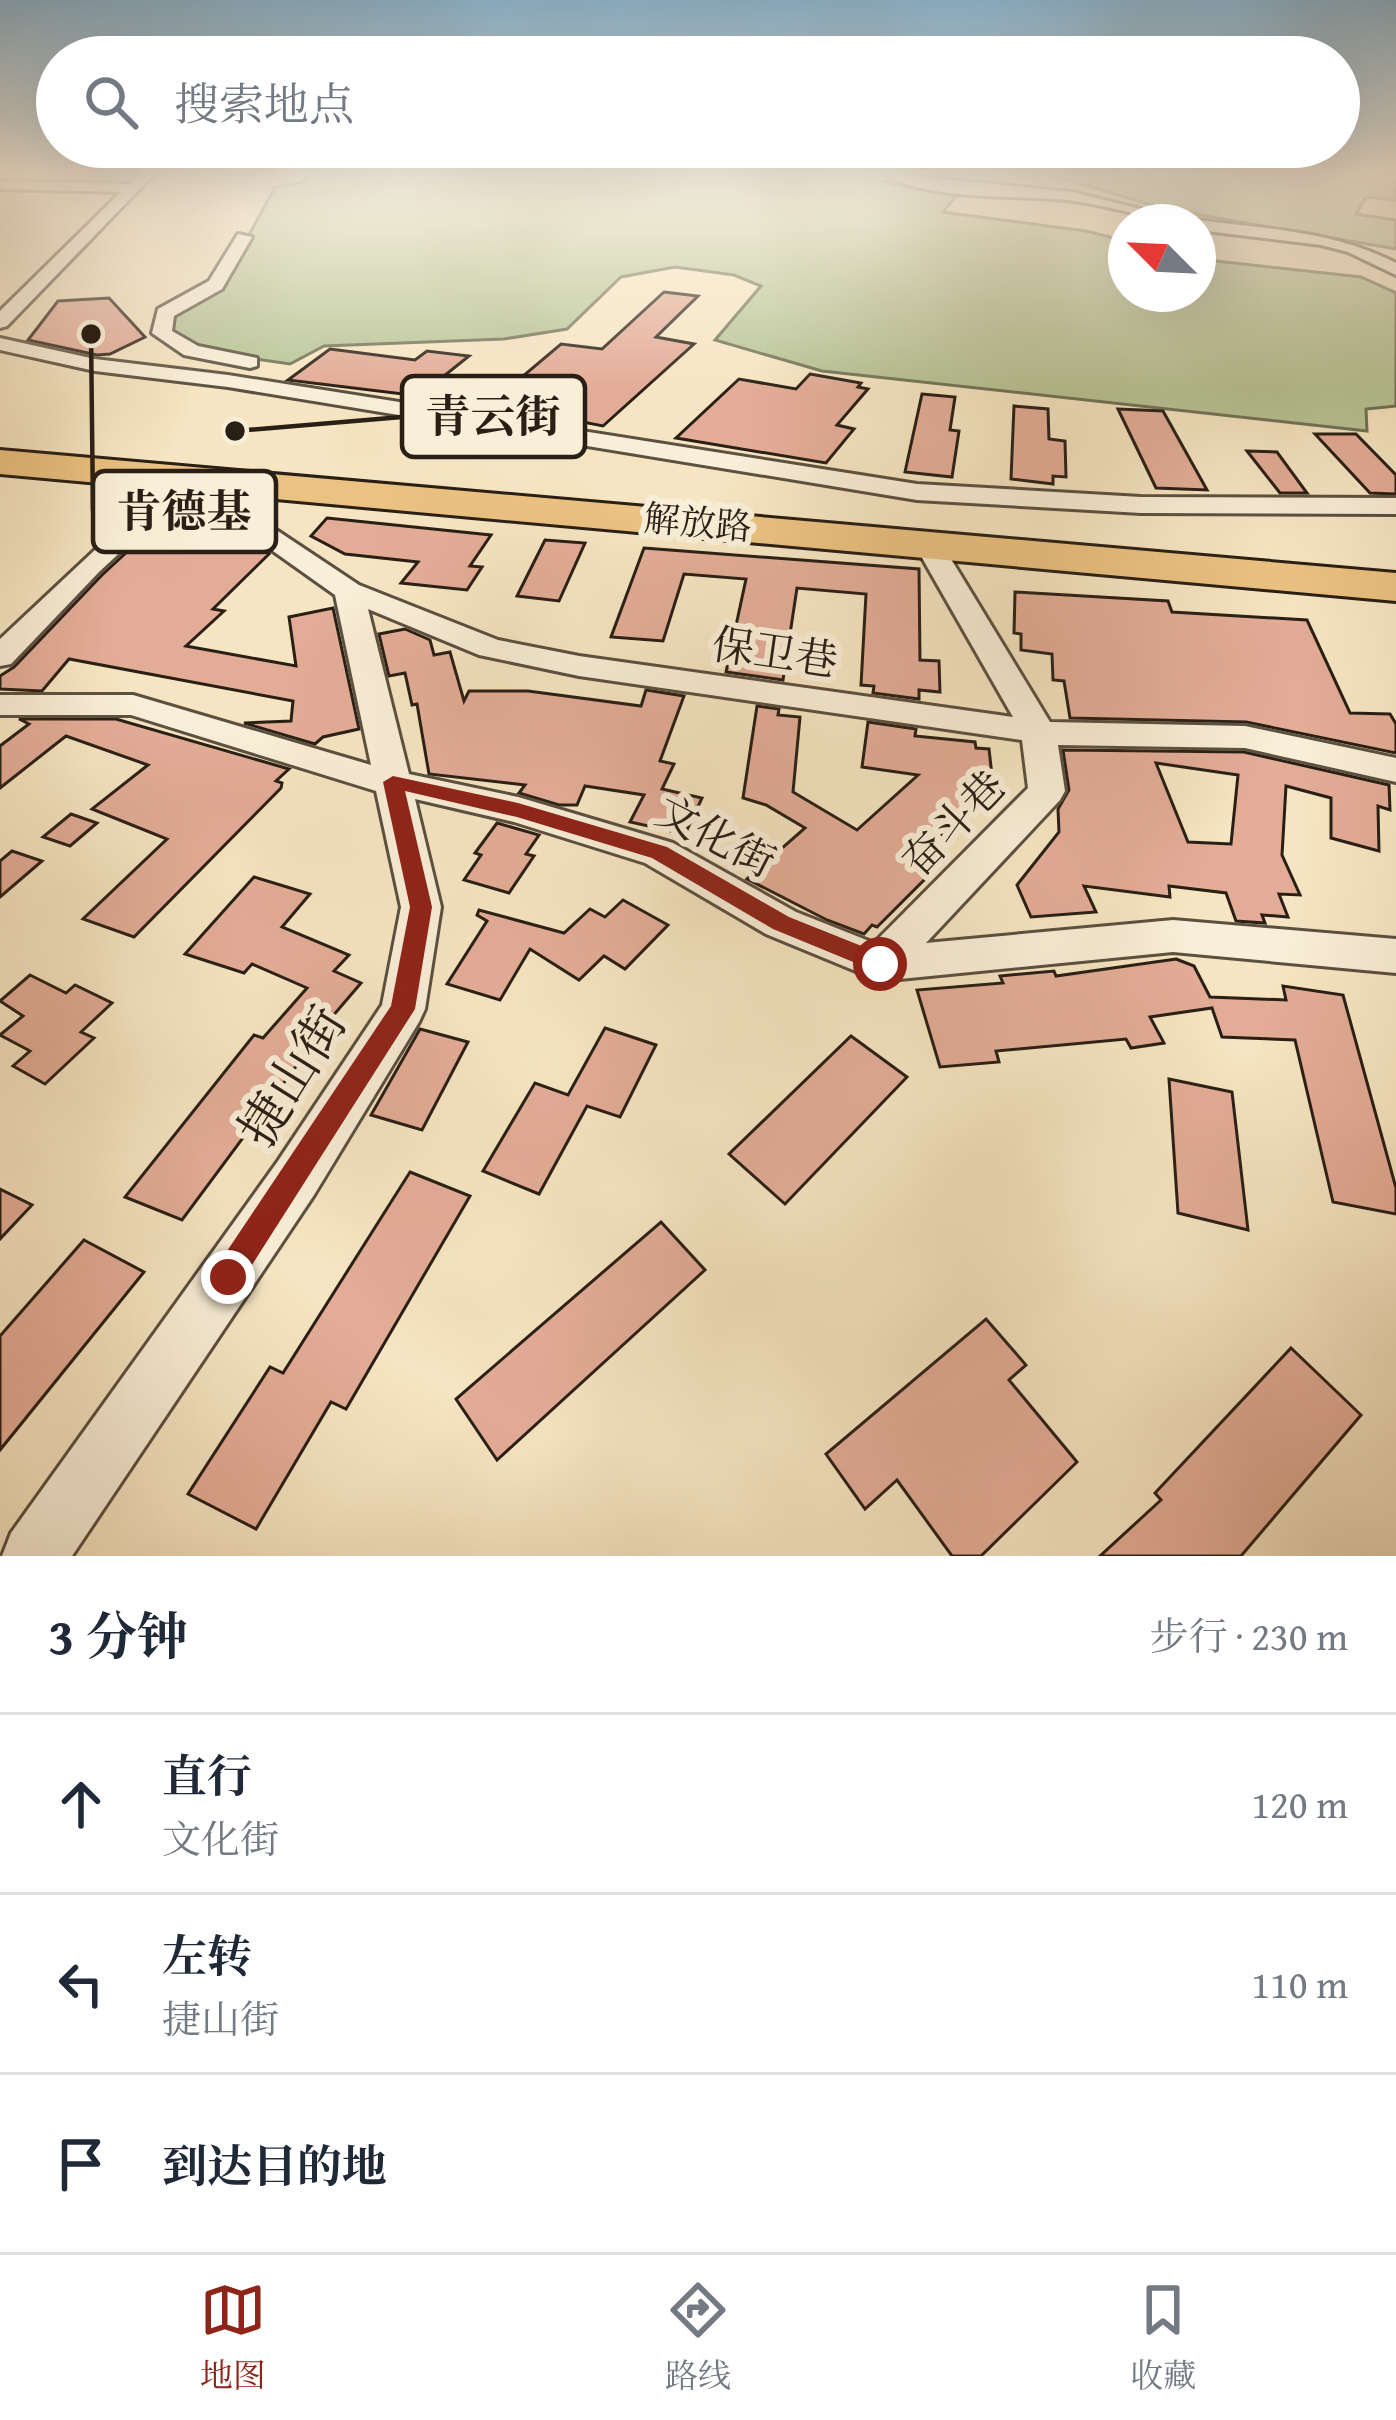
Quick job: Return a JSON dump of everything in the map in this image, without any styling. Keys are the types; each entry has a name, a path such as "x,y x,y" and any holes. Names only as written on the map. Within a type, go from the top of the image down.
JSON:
{"main road":[{"name":"解放路","path":"0,445 1137,535 1396,561"},
{"name":"解放路","path":"0,461 1396,587"}],"street":[{"path":"0,322 76,246"},
{"path":"239,246 215,285 165,313 162,333 168,340 212,356 270,366 279,389"},
{"path":"1344,246 1396,270"},
{"path":"0,344 95,365 279,389 833,480 984,499 1396,506"},
{"path":"0,657 89,566 186,478"},
{"name":"保卫巷","path":"186,478 349,591 490,648 1077,737 1245,737 1396,770"},
{"name":"奋斗巷","path":"880,964 1046,791 1038,731 927,542"},
{"name":"捷山街","path":"34,1556 296,1178 403,1009 421,907 349,591"},
{"name":"文化街","path":"0,704 133,705 393,782 518,810 659,853 781,923 880,964 1173,937 1396,956"}],"green space":[{"path":"243,246 1108,246 1108,312 1216,312 1216,261 1361,277 1396,293 1396,406 1366,409 1367,431 822,371 715,340 761,286 734,275 675,267 621,277 567,329 504,339 324,346 290,364 229,355 168,336 178,310 220,288"}],"building":[{"path":"664,292 698,296 656,337 694,344 603,426 572,420 576,417 490,404 561,344 602,349"},
{"path":"109,298 145,337 110,354 97,355 28,340 58,301"},
{"path":"330,349 415,360 427,351 469,356 419,396 288,380"},
{"path":"810,374 861,383 858,387 868,389 837,425 854,429 826,463 676,438 739,379 796,389"},
{"path":"922,394 955,397 950,430 959,431 952,477 905,472"},
{"path":"1014,406 1048,409 1049,439 1065,441 1066,477 1053,476 1053,484 1011,479"},
{"path":"1118,409 1163,411 1207,490 1156,488"},
{"path":"1315,434 1356,434 1396,475 1396,494 1370,493"},
{"path":"1247,451 1277,452 1307,493 1280,493"},
{"path":"199,504 269,554 213,609 224,611 186,646 296,666 289,617 333,608 359,729 323,737 315,744 244,723 291,721 293,701 69,659 42,691 0,689 0,676 102,575 169,513"},
{"path":"327,518 491,535 470,566 482,567 467,590 401,583 418,562 345,554 311,536"},
{"path":"545,540 585,543 559,601 517,596"},
{"path":"644,548 919,569 920,660 939,661 940,692 919,690 919,699 873,693 874,686 861,685 866,594 797,588 783,680 726,672 746,579 684,574 663,641 611,637"},
{"path":"1015,592 1168,601 1172,612 1307,620 1350,713 1390,714 1396,724 1396,753 1246,722 1070,718 1064,681 1053,680 1052,654 1021,650 1021,634 1014,633"},
{"path":"405,629 430,640 434,655 450,652 464,701 469,691 528,691 641,706 646,690 684,696 660,761 674,764 662,789 702,798 685,834 630,822 644,795 585,786 577,805 559,805 519,793 525,785 429,774 417,704 412,705 405,673 389,676 379,634"},
{"path":"757,706 800,717 793,792 857,830 918,775 862,767 868,722 916,729 915,736 975,742 976,748 989,749 995,802 975,800 925,851 943,861 877,927 872,925 864,934 827,920 747,879 805,828 766,805 743,798"},
{"path":"19,719 116,719 289,769 276,781 282,783 281,788 134,937 83,919 167,839 92,809 148,765 66,736 0,788 0,746 29,724"},
{"path":"1063,750 1244,752 1389,785 1390,810 1378,806 1379,851 1331,838 1331,798 1286,786 1282,855 1300,895 1279,894 1288,917 1262,915 1265,923 1236,921 1226,893 1169,886 1170,897 1084,886 1096,912 1031,917 1017,885 1059,832 1058,809 1069,790","holes":["1156,763 1238,775 1231,844 1188,842"]},
{"path":"71,814 97,823 70,846 43,837"},
{"path":"497,823 539,835 526,854 534,856 509,893 464,880 481,855 475,853"},
{"path":"12,851 42,861 0,897 0,861"},
{"path":"254,877 310,894 282,927 349,955 334,971 361,983 302,1052 306,1053 182,1220 125,1197 254,1035 263,1038 307,988 252,964 244,973 185,954"},
{"path":"623,900 668,925 625,969 604,956 579,980 530,949 500,1000 447,984 487,921 477,915 479,910 564,933 590,909 605,917"},
{"path":"1176,959 1194,966 1210,997 1286,1000 1283,986 1343,995 1396,1188 1396,1214 1333,1202 1295,1040 1222,1037 1212,1008 1150,1017 1164,1043 1131,1048 1126,1039 996,1051 999,1062 940,1067 917,990 1003,983 1000,976 1054,971 1056,976"},
{"path":"30,975 66,993 75,985 112,1003 81,1032 94,1038 45,1084 13,1066 30,1051 0,1035 23,1016 0,1001"},
{"path":"605,1028 656,1045 620,1117 587,1106 539,1194 483,1171 535,1083 568,1095"},
{"path":"420,1029 468,1042 422,1130 371,1115"},
{"path":"851,1036 907,1077 785,1204 729,1154"},
{"path":"1169,1079 1232,1092 1248,1230 1178,1213"},
{"path":"410,1172 470,1196 346,1409 331,1402 256,1529 188,1494 270,1367 283,1373"},
{"path":"0,1189 32,1205 0,1239"},
{"path":"661,1222 705,1270 497,1460 456,1399"},
{"path":"84,1240 144,1272 0,1450 0,1336"},
{"path":"986,1319 1026,1365 1009,1380 1077,1462 981,1556 952,1556 897,1480 865,1509 826,1454"},
{"path":"1291,1348 1361,1415 1241,1556 1100,1556 1161,1500 1155,1493"}],"place":[{"name":"肯德基","path":"91,334"},
{"name":"青云街","path":"235,431"}],"route":[{"path":"228,1277 403,1009 421,907 393,782 518,810 659,853 781,923 880,964"}]}
